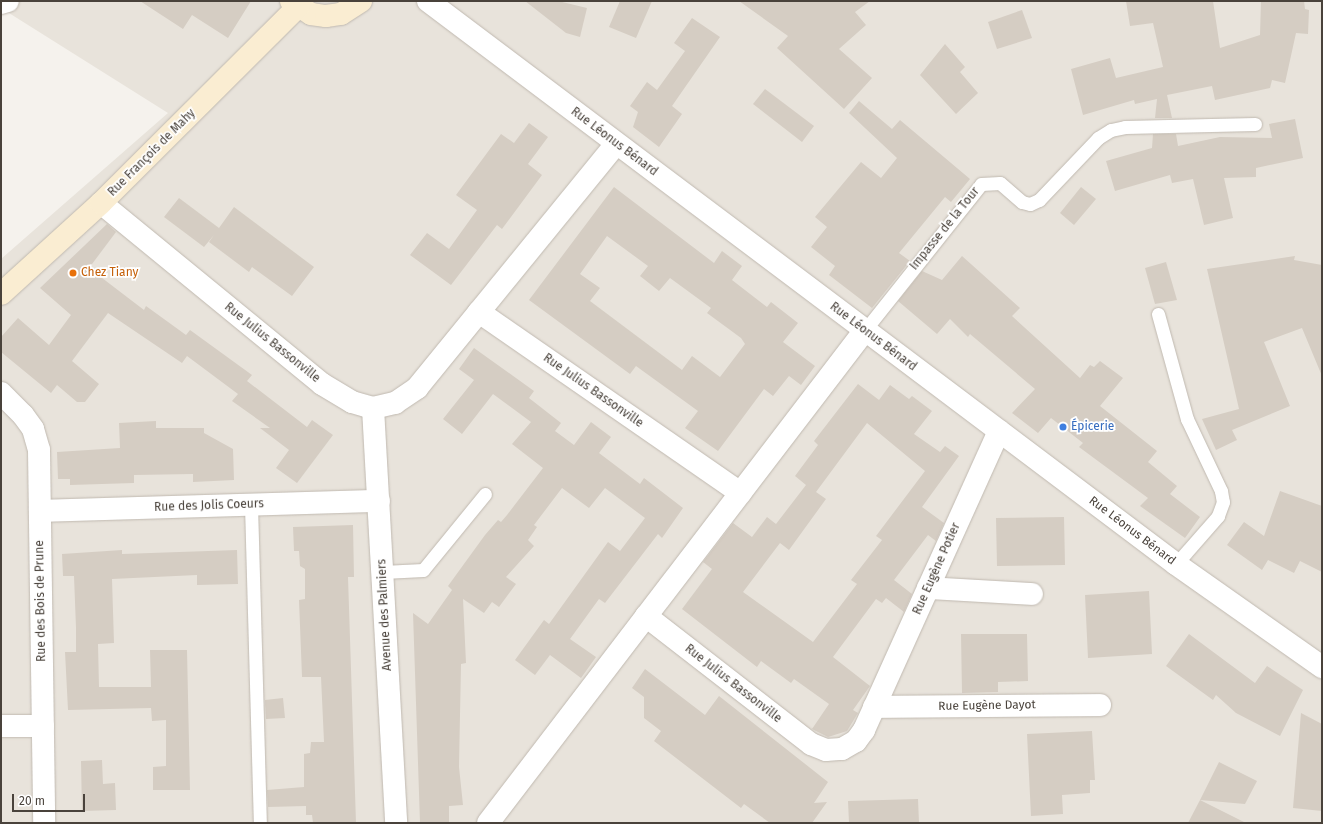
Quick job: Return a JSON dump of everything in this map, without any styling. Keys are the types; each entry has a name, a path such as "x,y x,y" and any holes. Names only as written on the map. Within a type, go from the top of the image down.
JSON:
{"main road":[{"path":"295,4 326,16 341,14 362,1"},
{"name":"Rue François de Mahy","path":"1,294 101,203 295,4"}],"street":[{"path":"1,3 8,1"},
{"name":"Rue Léonus Bénard","path":"428,1 1176,564 1322,667"},
{"path":"479,312 616,144"},
{"name":"Rue Julius Bassonville","path":"101,203 322,384 352,402 373,408 395,403 417,388 479,312 740,493"},
{"path":"488,823 865,330"},
{"name":"Rue des Bois de Prune","path":"1,394 33,430 39,450 44,823"},
{"name":"Avenue des Palmiers","path":"373,408 396,823"},
{"name":"Rue Eugène Potier","path":"874,707 999,431"},
{"name":"Rue des Jolis Coeurs","path":"40,510 379,501"},
{"path":"928,588 1032,594"},
{"name":"Rue Julius Bassonville","path":"646,616 811,744 826,750 842,749 856,741 874,707"},
{"name":"Rue Eugène Dayot","path":"874,707 1100,705"},
{"path":"1,726 43,726"}],"lane":[{"name":"Impasse de la Tour","path":"865,330 981,184 1000,184 1022,202 1030,204 1039,200 1098,138 1111,130 1125,126 1255,124"},
{"path":"1158,314 1187,419 1221,491 1222,502 1218,516 1176,564"},
{"path":"383,572 423,570 484,494"},
{"path":"251,504 260,823"}],"shaded area":[{"path":"1,1 1322,1 1322,823 1,823 1,259 168,113 1,8"}],"building":[{"path":"140,1 251,1 228,38 192,15 183,29"},
{"path":"525,1 558,1 587,8 580,37 566,33"},
{"path":"620,1 652,1 636,38 609,27"},
{"path":"739,1 870,1 855,12 866,25 839,49 872,78 844,109 777,48 788,36"},
{"path":"1126,1 1213,1 1220,48 1260,35 1261,1 1304,1 1305,9 1309,10 1308,34 1296,33 1285,83 1272,80 1270,88 1215,100 1212,86 1167,95 1172,118 1155,118 1157,99 1135,104 1134,100 1083,115 1071,69 1110,58 1116,78 1163,67 1153,23 1130,26"},
{"path":"1022,10 1032,38 997,49 988,22"},
{"path":"692,18 720,37 672,106 682,114 659,147 633,127 638,112 630,106 647,82 657,90 685,51 674,43"},
{"path":"945,44 965,67 960,72 978,93 956,114 920,75"},
{"path":"765,89 814,126 802,142 753,104"},
{"path":"859,101 892,129 900,120 970,179 951,202 945,197 899,253 910,261 872,308 829,275 835,266 811,247 827,227 815,217 861,162 881,178 897,158 849,113"},
{"path":"1295,119 1303,158 1256,168 1256,177 1224,178 1233,218 1204,225 1193,179 1172,183 1170,175 1115,191 1106,161 1152,148 1153,134 1176,134 1178,146 1220,137 1272,138 1269,124"},
{"path":"529,123 548,137 528,164 542,175 502,229 497,225 451,285 410,255 427,233 449,249 477,210 456,195 501,134 514,143"},
{"path":"614,187 714,263 722,251 742,266 732,280 767,307 771,302 798,323 783,342 815,366 801,385 789,376 773,396 764,389 718,451 685,428 698,411 636,366 630,374 529,300","holes":["607,236 648,266 640,276 659,291 670,278 711,308 707,313 741,338 745,344 720,377 692,356 682,370 590,301 600,288 580,274"]},
{"path":"1081,187 1096,199 1074,225 1060,213"},
{"path":"179,198 219,228 234,207 314,267 292,296 252,267 249,272 209,242 214,235 204,247 164,217"},
{"path":"107,224 116,232 89,268 144,310 146,306 186,335 190,330 252,375 247,381 307,427 312,420 333,435 297,483 276,468 289,450 260,428 270,428 232,401 238,394 187,356 182,363 108,313 72,361 99,384 85,402 77,402 57,385 51,393 1,352 1,337 18,318 49,345 71,315 40,288"},
{"path":"962,256 1020,308 1012,316 1080,378 1090,365 1094,367 1100,361 1123,378 1100,406 1157,451 1148,462 1177,486 1170,494 1200,517 1185,538 1140,506 1148,498 1079,447 1083,443 1051,418 1038,433 1012,413 1035,389 970,334 968,337 950,319 937,334 898,301 922,271 942,280"},
{"path":"1295,256 1294,260 1322,265 1322,376 1302,328 1264,342 1290,406 1232,430 1237,440 1216,450 1202,419 1239,409 1207,269"},
{"path":"1166,262 1177,300 1155,304 1145,268"},
{"path":"474,348 534,391 529,398 561,423 555,431 574,445 591,422 611,437 599,453 640,484 644,478 683,508 662,538 658,534 605,603 599,599 570,639 596,657 581,678 550,655 535,675 515,660 544,620 549,624 608,542 620,551 645,518 605,488 589,508 562,488 534,525 537,527 528,540 534,546 506,577 516,584 499,607 492,602 484,613 463,599 466,663 461,664 459,767 463,805 449,806 449,823 420,823 413,613 428,624 452,590 448,586 485,535 498,520 501,522 543,468 512,444 531,422 493,394 462,434 443,419 474,380 459,369"},
{"path":"858,384 879,400 890,385 909,399 912,396 932,411 914,434 940,452 945,446 959,456 922,507 944,523 936,541 928,535 894,580 912,594 904,612 886,598 882,603 876,599 833,657 870,686 853,710 858,713 847,731 828,737 812,729 829,704 794,679 791,683 761,661 757,667 682,609 712,569 703,562 733,523 752,537 767,517 776,524 806,485 795,476 818,445 814,441","holes":["867,423 925,471 876,536 882,540 851,580 857,584 813,642 743,592 780,543 789,550 826,499 816,492"]},
{"path":"156,421 156,428 204,428 204,433 233,449 234,480 193,482 193,474 134,475 134,483 70,485 70,479 58,479 57,452 120,448 119,423"},
{"path":"1280,491 1322,506 1322,572 1300,561 1294,573 1268,560 1262,570 1227,545 1244,522 1264,536"},
{"path":"1064,517 1065,565 997,566 996,518"},
{"path":"353,525 354,577 348,577 356,823 313,823 312,815 306,815 306,806 268,807 267,790 304,787 304,754 310,753 311,742 324,742 321,677 302,677 299,600 305,599 305,569 300,566 299,551 294,551 293,527"},
{"path":"122,550 122,554 237,550 238,584 197,585 197,575 112,579 114,643 98,644 99,687 151,687 150,650 187,650 190,790 153,790 153,767 166,766 166,720 152,721 151,708 68,710 65,652 76,652 74,576 63,576 62,554"},
{"path":"1149,591 1152,654 1088,658 1085,595"},
{"path":"961,634 1027,634 1028,681 998,682 998,692 962,693"},
{"path":"1189,634 1255,683 1267,666 1303,690 1280,736 1236,713 1216,695 1213,700 1166,666"},
{"path":"645,669 705,715 719,696 828,782 814,803 827,802 812,823 770,823 744,804 741,808 654,741 661,731 644,718 644,697 632,688"},
{"path":"283,698 285,718 266,719 265,700"},
{"path":"1301,713 1322,724 1322,811 1293,808"},
{"path":"1092,731 1095,780 1090,780 1090,793 1062,795 1063,814 1031,816 1027,734"},
{"path":"102,760 103,784 115,783 116,810 82,811 81,761"},
{"path":"1219,762 1257,781 1245,804 1200,800"},
{"path":"918,799 919,823 849,823 848,801"},
{"path":"1200,800 1246,823 1188,823"}],"place":[{"name":"Chez Tiany","path":"73,273"},
{"name":"Épicerie","path":"1063,427"}]}
